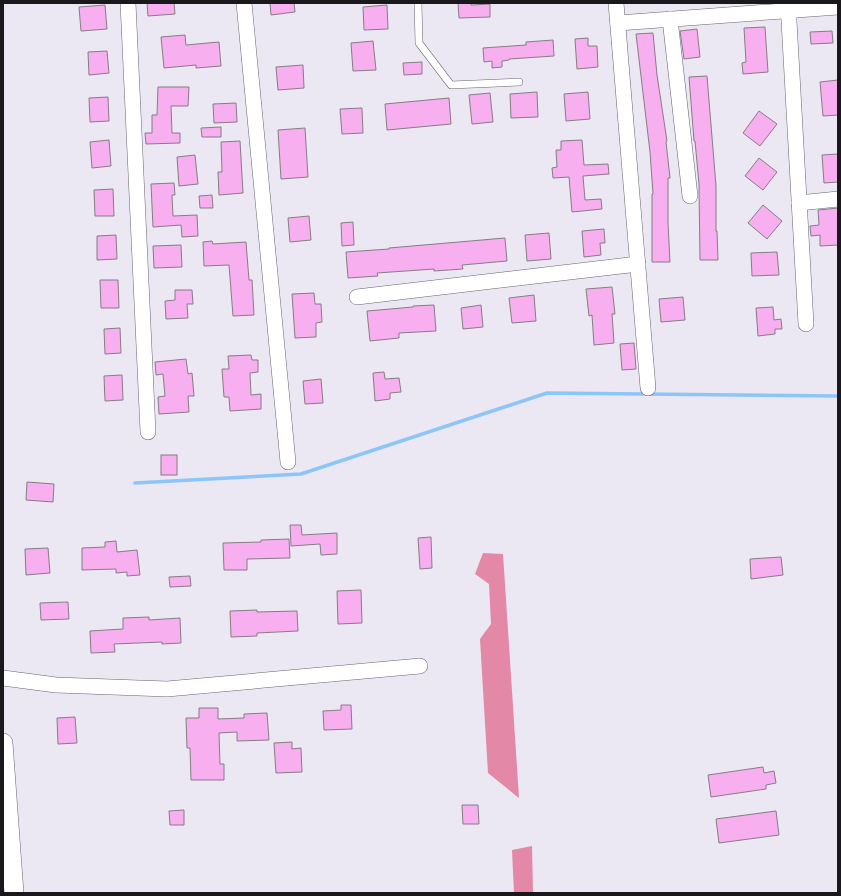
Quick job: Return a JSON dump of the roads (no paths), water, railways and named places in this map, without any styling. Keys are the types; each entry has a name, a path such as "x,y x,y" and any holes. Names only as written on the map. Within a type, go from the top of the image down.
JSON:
{"street":[{"path":"128,3 148,432"},
{"path":"244,3 288,462"},
{"path":"616,3 648,388"},
{"path":"618,23 788,7 838,6"},
{"path":"788,7 806,324"},
{"path":"670,19 690,196"},
{"path":"799,202 838,199"},
{"path":"357,297 638,264"},
{"path":"3,678 56,686 167,689 420,666"},
{"path":"3,743 7,854 14,893"}],"lane":[{"path":"418,3 419,43 451,85 519,82"}],"waterway":[{"path":"135,483 301,474 547,393 838,396"}]}
